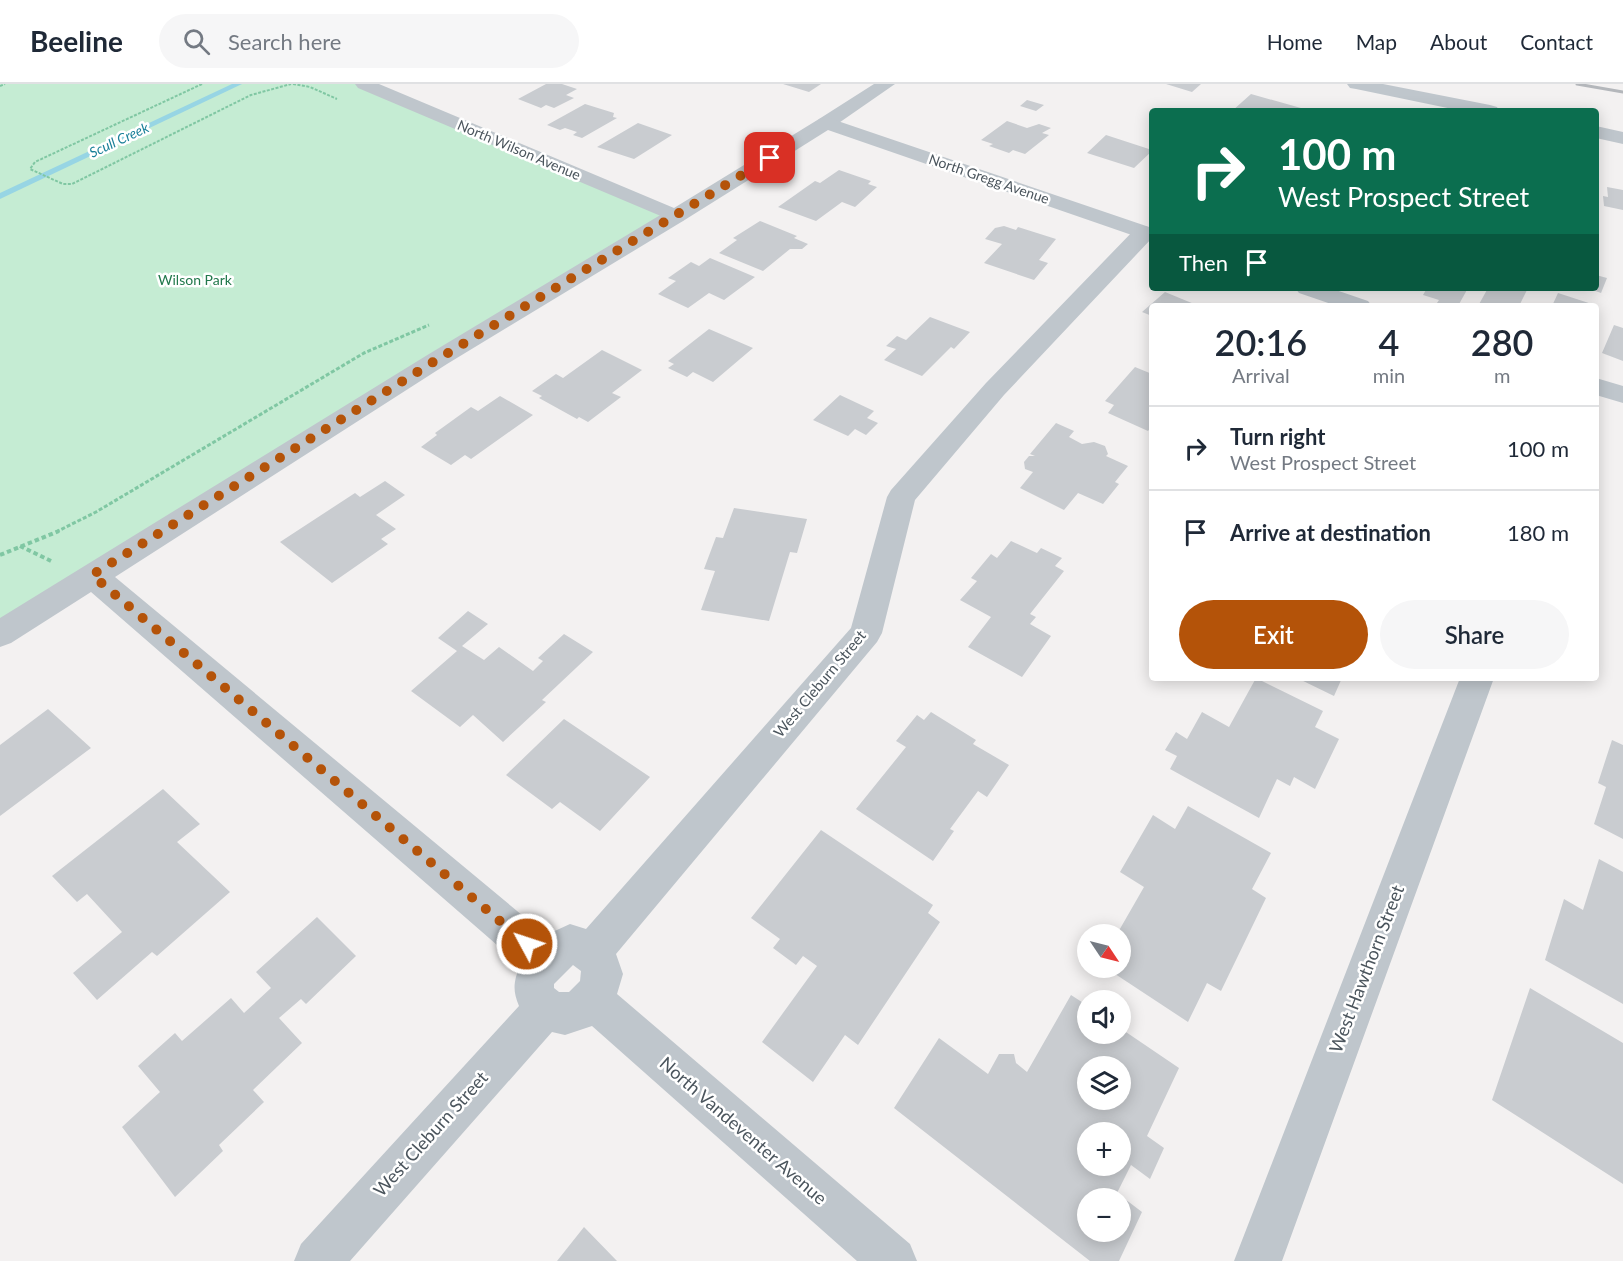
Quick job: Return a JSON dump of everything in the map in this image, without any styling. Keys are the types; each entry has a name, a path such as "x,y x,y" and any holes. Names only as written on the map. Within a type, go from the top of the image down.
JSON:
{"street":[{"name":"North Wilson Avenue","path":"364,84 675,216"},
{"path":"0,634 438,359 675,216 886,84"},
{"path":"1356,84 1475,108"},
{"name":"North Gregg Avenue","path":"826,123 1148,234"},
{"path":"1599,133 1623,138"},
{"name":"West Cleburn Street","path":"592,952 866,633 901,497 995,389 1148,234"},
{"path":"1316,291 1351,303"},
{"path":"1599,387 1623,395"},
{"path":"92,575 545,960"},
{"name":"West Hawthorn Street","path":"1258,1261 1476,681"},
{"path":"570,944 582,946 592,952 601,964 604,975 600,989 593,1000 585,1007 571,1013 555,1014 544,1008 536,997 533,986 537,972 545,960 570,944"},
{"name":"North Vandeventer Avenue","path":"593,1000 893,1261"},
{"name":"West Cleburn Street","path":"318,1261 544,1008"}],"path":[{"path":"0,86 5,84"},
{"path":"202,84 35,162 30,169 63,184 80,181 251,95 292,84 310,87 342,102"},
{"path":"0,555 54,533 104,507 364,353 430,324"},
{"path":"20,546 57,563"}],"green space":[{"name":"Wilson Park","path":"0,84 364,84 675,216 0,634"}],"building":[{"path":"546,84 562,84 577,89 566,95 574,98 554,108 546,105 541,108 518,99"},
{"path":"783,84 821,84 809,92"},
{"path":"1166,84 1201,84 1192,92"},
{"path":"1251,94 1301,108 1235,108"},
{"path":"1027,100 1044,105 1036,111 1020,106"},
{"path":"585,104 614,113 613,117 617,118 582,138 573,135 577,132 565,128 560,130 547,125"},
{"path":"1007,121 1027,128 1039,124 1051,128 1042,133 1049,135 1025,154 1013,150 1009,153 989,146 993,144 981,140"},
{"path":"638,123 672,135 634,159 597,147"},
{"path":"1106,135 1149,149 1149,154 1134,168 1087,153"},
{"path":"839,170 871,181 868,184 877,187 855,207 842,202 816,221 778,207 815,181 820,183"},
{"path":"1607,187 1623,190 1623,210 1604,206 1603,196 1608,197"},
{"path":"760,221 797,236 794,238 808,244 802,249 790,249 763,271 719,253 737,240 733,238"},
{"path":"1004,226 1016,230 1018,227 1056,239 1039,260 1048,263 1034,280 984,263 1002,244 985,239 995,228"},
{"path":"710,258 755,277 724,300 709,293 688,308 658,294 676,281 668,278 691,262 699,266"},
{"path":"1599,276 1607,278 1601,293 1595,291 1599,291"},
{"path":"1425,291 1466,291 1460,303 1437,303 1439,300 1423,295"},
{"path":"1486,291 1526,291 1520,303 1480,303"},
{"path":"1165,292 1192,303 1152,303"},
{"path":"1558,293 1589,303 1553,303"},
{"path":"1149,306 1149,315 1142,312"},
{"path":"930,317 970,332 922,376 884,360 896,349 886,346 897,336 906,340"},
{"path":"1614,325 1623,328 1623,361 1602,353"},
{"path":"709,329 753,348 713,382 693,372 687,377 668,368 674,364 668,361"},
{"path":"602,350 642,370 612,393 621,397 588,422 579,417 577,419 539,398 542,396 532,391 556,374 563,378"},
{"path":"1135,367 1149,373 1149,430 1108,413 1114,405 1105,401"},
{"path":"840,395 874,411 867,418 878,423 866,435 855,429 848,436 813,420"},
{"path":"500,396 533,415 471,459 465,455 451,465 421,447 437,435 435,433 471,407 478,411"},
{"path":"1056,423 1074,431 1069,437 1082,444 1094,442 1105,446 1108,454 1106,456 1128,466 1115,482 1119,484 1103,504 1078,493 1064,510 1020,488 1033,472 1025,469 1024,462 1029,456 1035,456 1030,454"},
{"path":"385,481 405,495 376,515 396,529 381,539 388,544 332,583 280,542 355,493 360,497"},
{"path":"734,508 807,519 797,553 790,552 769,621 701,610 715,571 704,569 716,537 723,538"},
{"path":"1011,541 1037,553 1041,548 1062,558 1055,566 1064,571 1030,614 1036,617 1030,624 1051,636 1022,677 968,647 991,617 960,600 977,581 971,578 991,554 997,558"},
{"path":"468,611 488,624 462,646 484,660 499,647 533,671 543,661 538,658 564,634 593,652 542,700 546,702 503,742 473,715 460,727 411,691 457,651 438,638"},
{"path":"1254,681 1262,681 1323,711 1315,727 1339,739 1315,789 1294,777 1290,786 1277,779 1259,818 1170,769 1177,756 1165,750 1176,732 1187,739 1202,712 1229,727"},
{"path":"1303,681 1341,681 1334,696"},
{"path":"48,709 91,748 0,816 0,745"},
{"path":"931,712 976,740 973,744 1009,765 987,797 978,791 950,829 954,831 933,861 856,809 906,747 896,741 917,715 924,720"},
{"path":"564,719 650,777 600,831 560,802 552,809 506,775"},
{"path":"1612,740 1623,745 1623,839 1594,824 1606,787 1598,783"},
{"path":"163,789 200,824 177,842 230,892 157,956 152,952 97,1000 73,973 122,932 87,894 77,902 52,876"},
{"path":"1188,806 1271,853 1252,889 1266,898 1221,991 1207,983 1188,1022 1121,978 1131,978 1131,924 1123,924 1144,887 1120,872 1153,815 1175,829"},
{"path":"821,830 933,905 928,913 940,922 858,1045 845,1035 813,1082 762,1042 817,966 803,956 796,965 773,948 780,939 751,918"},
{"path":"1599,859 1623,872 1623,1004 1545,960 1564,899 1583,910"},
{"path":"317,917 356,956 306,1004 301,999 279,1018 302,1043 253,1090 264,1102 219,1145 223,1151 175,1197 122,1127 160,1092 138,1066 175,1033 182,1041 231,998 244,1013 271,988 256,972"},
{"path":"1530,988 1623,1043 1623,1184 1492,1100"},
{"path":"1071,995 1077,999 1077,1044 1131,1044 1131,1035 1179,1068 1147,1136 1164,1148 1150,1179 1131,1165 1131,1122 1077,1122 1077,1176 1126,1176 1120,1188 1077,1188 1077,1242 1128,1242 1119,1261 1090,1261 894,1108 939,1038 988,1074 999,1054 1014,1054 1016,1063 1027,1072"},
{"path":"1131,1204 1142,1212 1131,1235"},
{"path":"584,1227 617,1261 557,1261"}],"waterway":[{"name":"Scull Creek","path":"0,196 238,84"}],"railway":[{"path":"1577,84 1623,92"}],"route":[{"path":"527,944 92,575 438,359 770,158"}]}
